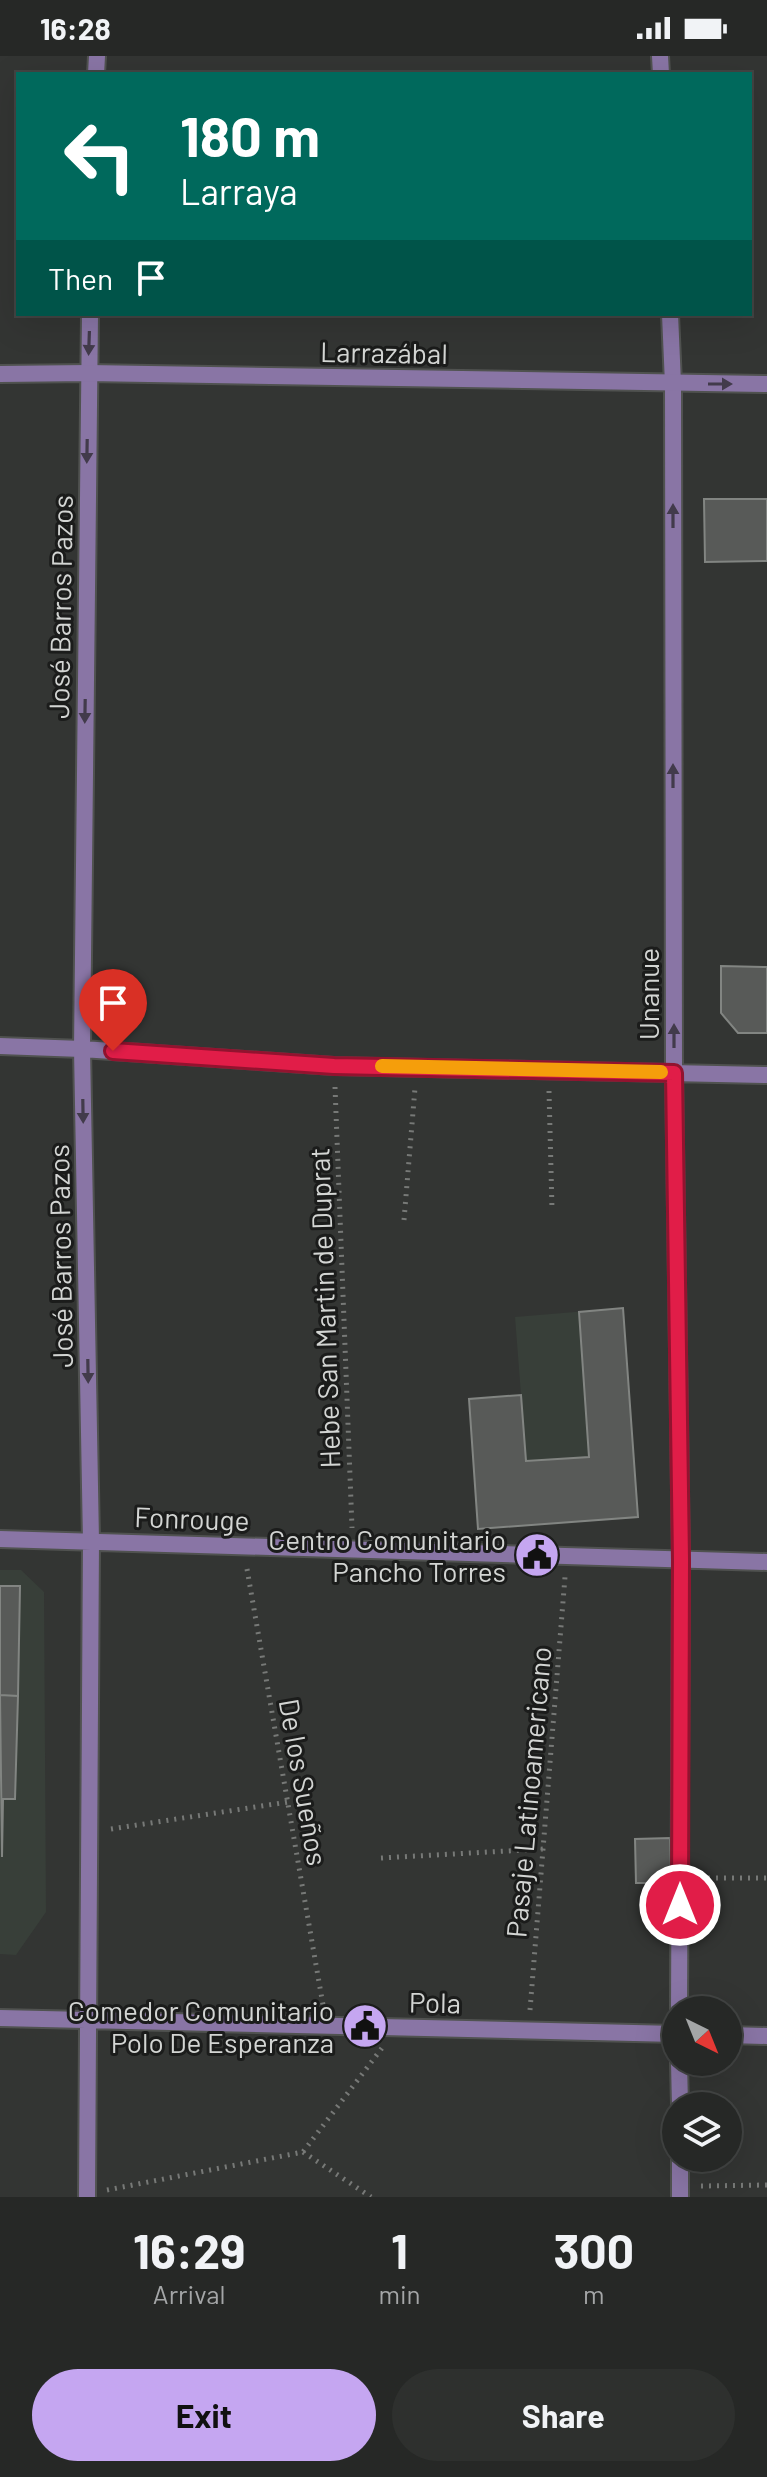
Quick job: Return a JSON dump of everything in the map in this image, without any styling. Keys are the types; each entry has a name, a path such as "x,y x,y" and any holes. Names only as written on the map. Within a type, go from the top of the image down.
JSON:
{"street":[{"name":"José Barros Pazos","path":"87,2196 91,1541 82,1049 90,316"},
{"name":"Unanue","path":"670,316 673,384 674,1073 681,1560 679,1996"},
{"name":"Larrazábal","path":"0,374 767,384"},
{"path":"0,1046 334,1066 767,1075"},
{"name":"Fonrouge","path":"0,1539 767,1562"},
{"name":"Pola","path":"0,2018 662,2034"},
{"path":"742,2035 767,2036"}],"path":[{"name":"Hebe San Martin de Duprat","path":"334,1066 353,1549"},
{"path":"404,1220 417,1067"},
{"path":"548,1070 552,1209"},
{"name":"De los Sueños","path":"242,1545 326,2026"},
{"name":"Pasaje Latinoamericano","path":"529,2030 567,1556"},
{"path":"89,1833 288,1802"},
{"path":"381,1858 543,1849"},
{"path":"680,1879 767,1878"},
{"path":"87,2196 303,2152 398,2027"},
{"path":"303,2152 371,2197"},
{"path":"680,2192 767,2185"}],"shaded area":[{"path":"623,1308 638,1517 478,1529 469,1399 521,1395 515,1317"},
{"path":"0,1570 21,1570 44,1592 46,1912 16,1955 0,1954"}],"building":[{"path":"704,499 767,499 767,561 705,562"},
{"path":"721,966 767,967 767,1033 738,1033 721,1013"},
{"path":"623,1308 638,1517 478,1529 469,1399 521,1395 526,1461 589,1457 579,1312"},
{"path":"0,1586 20,1586 18,1696 0,1695"},
{"path":"0,1695 18,1696 15,1799 3,1799 2,1857"},
{"path":"670,1838 671,1883 636,1883 635,1839"}],"slow traffic":[{"path":"382,1066 661,1072"}],"place":[{"name":"Centro Comunitario Pancho Torres","path":"537,1555"},
{"name":"Comedor Comunitario Polo De Esperanza","path":"365,2026"}],"route":[{"path":"113,1051 334,1066 674,1073 681,1560 680,1905"}]}
